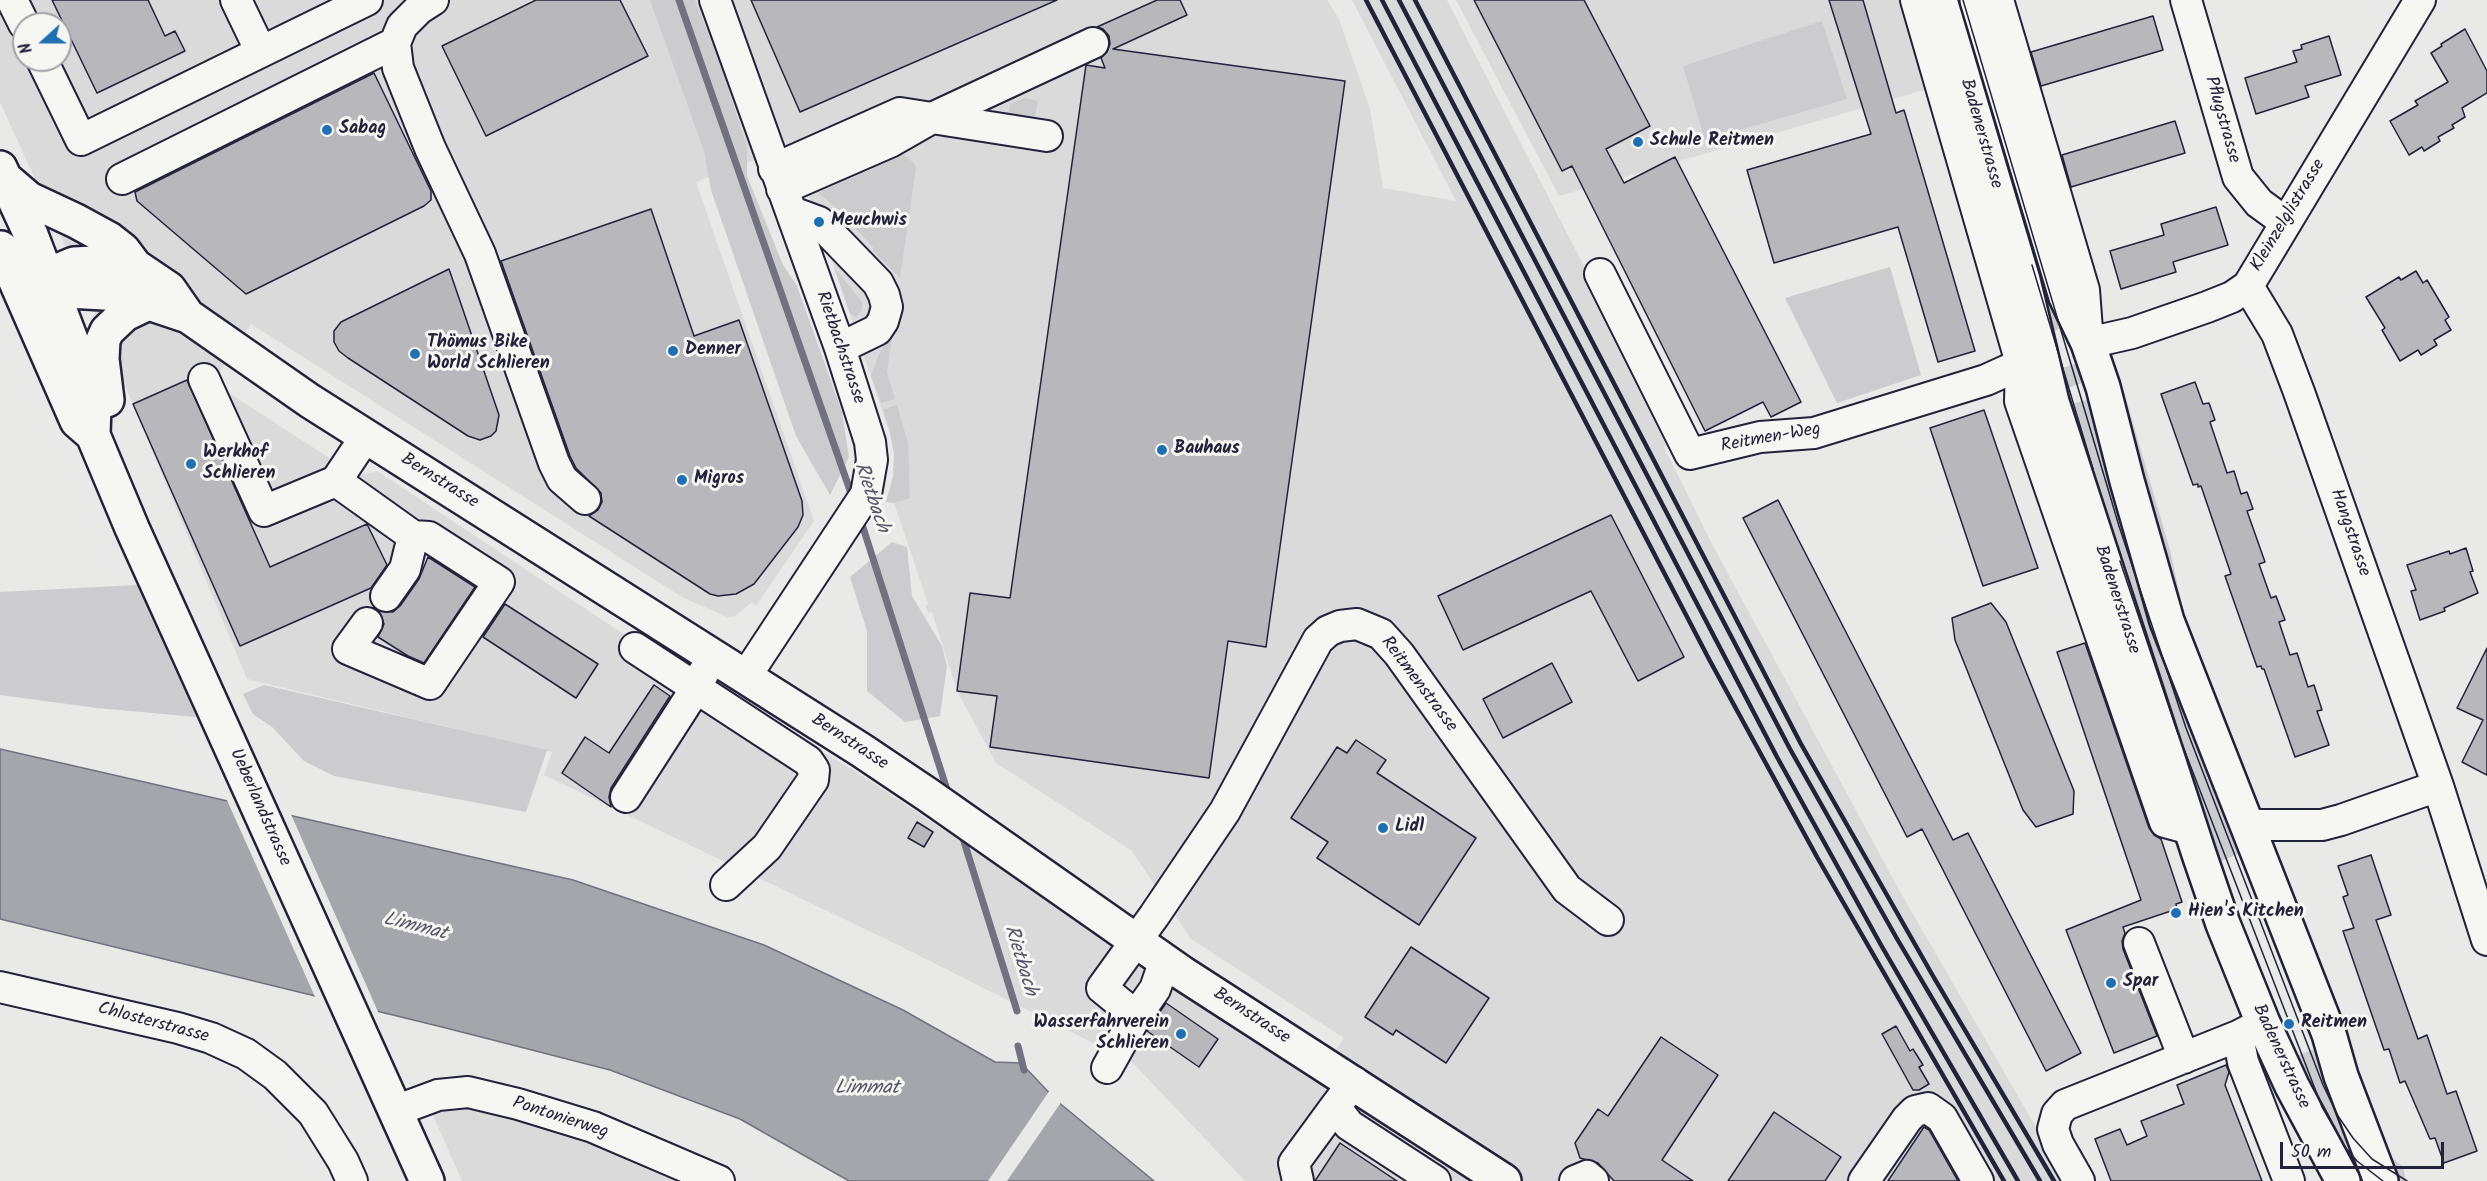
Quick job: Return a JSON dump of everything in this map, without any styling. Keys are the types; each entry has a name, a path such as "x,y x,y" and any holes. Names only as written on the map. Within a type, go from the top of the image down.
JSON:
{"main road":[{"name":"Badenerstrasse","path":"1940,0 2023,280 2032,359 2052,402 2223,924 2250,1030 2292,1086 2343,1181"},
{"name":"Badenerstrasse","path":"1977,0 2066,297 2088,343 2103,387 2167,621 2329,1034 2341,1076 2381,1181"},
{"name":"Bernstrasse","path":"2,173 28,199 76,220 109,239 123,250 135,266 170,289 188,316"},
{"name":"Bernstrasse","path":"2,173 49,282"},
{"name":"Bernstrasse","path":"1,246 25,271 69,291 122,294 188,316 280,381 746,676 928,795 1164,960 1344,1095 1504,1181"},
{"name":"Bernstrasse","path":"1,246 30,318"},
{"name":"Bernstrasse","path":"30,318 35,298 62,269 74,264 114,262 135,266"},
{"name":"Ueberlandstrasse","path":"49,282 94,405 93,435 132,528 427,1181"},
{"path":"93,435 108,401 102,359 103,340 107,331 125,314 150,302"},
{"name":"Ueberlandstrasse","path":"30,318 76,421 93,435"},
{"path":"2032,359 2088,343"}],"street":[{"path":"236,0 261,52"},
{"path":"48,72 81,140 367,0"},
{"name":"Rietbachstrasse","path":"715,0 840,348 870,442 872,460 866,494 746,676"},
{"path":"1916,0 2032,359"},
{"path":"1998,0 2084,290 2088,343"},
{"name":"Pflugstrasse","path":"2186,0 2238,177 2259,202 2285,222"},
{"name":"Kleinzelglistrasse","path":"2088,343 2132,333 2207,307 2232,297 2248,286 2420,0"},
{"path":"423,3 402,26 395,43 398,68 450,193 480,254 554,463 562,479 585,498"},
{"path":"122,179 395,43"},
{"path":"840,348 877,330 883,321 887,307 885,295 878,283 819,222 783,190 890,142 932,118 1093,43"},
{"path":"932,118 1047,136"},
{"name":"Reitmen-Weg","path":"1600,274 1690,454 1760,437 1814,433 1986,380 2032,359"},
{"name":"Hangstrasse","path":"2248,286 2277,334 2300,392 2439,786 2487,940"},
{"path":"204,379 264,511 336,481 366,436"},
{"path":"336,481 413,536 429,537 499,582 430,684 348,649 367,623"},
{"path":"386,596 405,569 413,536"},
{"name":"Reitmenstrasse","path":"1136,1016 1102,988 1225,811 1318,639 1328,631 1340,626 1357,624 1381,634 1399,654 1567,889 1608,920"},
{"path":"634,648 808,761 814,770 813,780 767,847 726,885"},
{"path":"626,796 695,688 712,655"},
{"path":"2247,825 2322,825 2439,786"},
{"path":"2139,943 2184,1058"},
{"path":"1107,1068 1136,1016 1155,989 1164,960"},
{"name":"Chlosterstrasse","path":"0,987 178,1028 211,1038 246,1053 275,1075 313,1113 343,1161 352,1181"},
{"path":"2079,1181 2058,1144 2053,1129 2057,1114 2065,1105 2250,1030"},
{"path":"2250,1030 2243,1062 2289,1181"},
{"name":"Pontonierweg","path":"395,1111 438,1095 468,1092 518,1104 593,1127 719,1181"},
{"path":"1298,1181 1294,1163 1344,1095"},
{"path":"1344,1095 1348,1125 1435,1181"},
{"path":"1864,1181 1907,1119 1915,1111 1928,1108 1942,1118 1978,1181"},
{"path":"1575,1181 1587,1176 1593,1181"}],"shaded area":[{"path":"0,0 1327,0 1339,19 1370,109 1383,188 1456,201 1352,0 1447,0 1674,441 1664,447 1712,544 1898,888 2067,1181 1245,1181 1133,1063 896,944 544,775 552,752 247,679 88,296 0,102","holes":["790,147 828,249 896,452 894,503 928,604 925,605 928,613 932,612 957,691 996,763 1131,850 1191,939 1344,1038 1317,1079 855,771 631,639 377,471 357,476 229,393 220,372 251,324 682,597 727,617 735,616 752,602 756,606 814,521 696,182"]},
{"path":"650,0 695,0 723,72 747,148 747,176 783,265 797,286 842,412 849,457 830,495 796,436 711,190 704,151"},
{"name":"Schule Reitmen","path":"1456,0 1905,0 1931,88 1559,196"},
{"path":"1948,0 1970,0 2065,326 2063,328 2050,332"},
{"path":"1822,21 1847,99 1705,140 1683,66"},
{"path":"1025,98 1038,101 1035,116 1009,113 1010,104"},
{"path":"904,155 914,163 916,168 900,278 873,251 873,247 854,227 856,224 818,193"},
{"path":"834,267 862,302 862,310 856,317 850,314"},
{"path":"1890,267 1921,375 1837,403 1785,298"},
{"path":"893,331 887,372 895,399 881,403 871,376 878,356"},
{"path":"2080,364 2088,381 2058,391 2060,369"},
{"path":"2124,392 2170,550 2184,614 2224,727 2177,623 2118,394"},
{"path":"2093,398 2248,850 2211,865 2061,407"},
{"path":"897,405 908,443 910,498 894,503 886,502 893,476 894,454 883,410"},
{"path":"892,542 907,547 912,596 942,646 947,666 940,716 905,722 867,691 867,631 850,577"},
{"path":"137,585 196,717 97,708 0,695 0,592"},
{"path":"264,685 547,750 526,812 334,776 304,761 272,727 253,714 243,694"},
{"path":"2324,1045 2374,1181 2354,1181 2287,1060"},
{"path":"465,1097 699,1181 462,1181 428,1104"},
{"path":"2384,1151 2403,1167 2406,1181 2389,1181"}],"water":[{"name":"Limmat","path":"0,749 573,880 764,945 903,1010 995,1062 1021,1063 1057,1101 1154,1181 849,1181 740,1119 610,1070 0,919"}],"pier":[{"path":"226,798 290,812 379,1014 316,999"},
{"path":"1050,1090 1062,1101 1007,1181 988,1181"}],"building":[{"path":"52,0 148,0 165,36 175,31 185,51 97,93 72,41 72,12 58,12"},
{"path":"536,0 620,0 648,56 486,136 442,46"},
{"path":"751,0 1057,0 800,112"},
{"name":"Bauhaus","path":"1157,0 1180,0 1187,15 1113,49 1345,81 1266,647 1228,641 1209,778 990,747 997,696 957,691 970,593 1010,598 1086,65 1105,68 1101,58 1107,52 1110,44 1109,36 1103,29 1097,27"},
{"path":"1474,0 1584,0 1650,126 1606,149 1624,183 1675,157 1801,402 1771,417 1763,402 1705,431 1572,166 1562,171"},
{"path":"1829,0 1863,0 1896,113 1904,110 1975,351 1938,362 1898,227 1774,263 1747,170 1871,134"},
{"path":"2153,16 2163,50 2041,86 2031,52"},
{"path":"2465,29 2487,71 2487,93 2462,108 2465,117 2452,125 2454,128 2438,137 2440,141 2424,151 2422,147 2409,155 2390,121 2418,105 2415,101 2448,82 2431,53"},
{"path":"2329,36 2341,75 2305,86 2309,97 2256,114 2245,78 2297,62 2293,51 2302,49 2301,45"},
{"name":"Sabag","path":"374,73 431,191 431,200 424,206 246,294 137,201 135,192"},
{"path":"2175,121 2185,153 2071,187 2062,155"},
{"path":"2216,207 2228,245 2173,262 2176,272 2121,289 2110,251 2164,235 2161,224"},
{"path":"651,209 694,336 739,320 802,501 803,515 798,527 754,584 736,594 718,596 710,594 589,516 598,510 602,502 601,493 576,468 570,456 501,261"},
{"name":"Thömus Bike World Schlieren","path":"449,269 499,415 496,431 491,436 480,440 468,436 348,358 339,351 334,342 334,331 341,322"},
{"path":"2416,271 2423,283 2427,280 2449,317 2445,320 2451,330 2434,340 2437,345 2421,355 2418,350 2400,361 2382,330 2385,328 2366,297 2399,277 2401,280"},
{"name":"Werkhof Schlieren","path":"187,380 270,567 367,524 387,565 371,588 240,646 133,404"},
{"path":"2195,382 2203,404 2209,403 2215,420 2210,422 2227,473 2234,471 2241,494 2247,492 2253,509 2247,511 2265,562 2259,564 2271,598 2276,596 2285,620 2279,622 2290,655 2297,653 2308,687 2314,685 2322,710 2317,711 2329,745 2295,757 2264,669 2261,666 2257,667 2225,576 2231,574 2201,486 2193,485 2161,394"},
{"path":"1984,410 2038,568 1983,586 1930,428"},
{"path":"1778,500 1953,840 1968,833 2081,1053 2046,1071 1922,829 1907,837 1743,518"},
{"path":"1611,515 1684,657 1638,681 1591,591 1463,650 1438,596"},
{"path":"2466,548 2473,571 2470,572 2478,593 2444,608 2445,611 2420,620 2411,591 2416,590 2407,565 2449,551 2450,554"},
{"path":"428,557 475,587 424,663 378,637 384,624 379,611 393,612 400,606 419,579"},
{"path":"1991,603 2006,622 2074,791 2073,814 2036,827 2023,810 1955,640 1952,618"},
{"path":"505,604 598,664 576,698 483,637"},
{"path":"2085,643 2149,828 2161,839 2182,902 2176,904 2177,909 2123,927 2125,933 2122,941 2123,949 2157,1036 2114,1053 2066,930 2141,900 2057,652"},
{"path":"2487,648 2487,775 2462,762 2483,720 2457,708"},
{"path":"1552,663 1572,702 1503,738 1483,699"},
{"path":"654,685 670,696 611,788 609,797 611,807 562,773 585,737 609,753"},
{"name":"Lidl","path":"1356,740 1386,760 1377,773 1476,838 1419,925 1317,858 1328,842 1291,818 1337,747 1347,753"},
{"path":"917,822 933,832 924,847 908,838"},
{"path":"2371,855 2391,915 2376,920 2418,1039 2427,1035 2447,1094 2456,1091 2477,1151 2444,1163 2435,1138 2430,1139 2405,1081 2400,1083 2389,1049 2384,1050 2343,931 2354,928 2343,897 2348,895 2338,866"},
{"path":"1411,947 1489,998 1446,1063 1396,1030 1393,1035 1365,1017"},
{"name":"Wasserfahrverein Schlieren","path":"1166,1003 1218,1039 1199,1067 1147,1031"},
{"path":"1896,1026 1910,1051 1913,1049 1923,1065 1919,1067 1929,1084 1919,1090 1913,1090 1882,1034"},
{"path":"1661,1037 1718,1075 1662,1160 1693,1181 1614,1181 1598,1163 1580,1158 1575,1143 1598,1109 1608,1116"},
{"path":"2226,1065 2229,1072 2225,1085 2262,1181 2111,1181 2095,1139 2120,1129 2127,1145 2147,1136 2141,1121 2184,1104 2177,1085"},
{"path":"1774,1112 1841,1157 1825,1181 1728,1181"},
{"path":"1924,1127 1929,1130 1958,1181 1888,1181"},
{"path":"1340,1143 1397,1181 1315,1181"}],"waterway":[{"name":"Rietbach","path":"679,0 853,499"},
{"name":"Rietbach","path":"860,518 949,796"},
{"name":"Rietbach","path":"961,832 1017,1011"},
{"name":"Rietbach","path":"1018,1046 1024,1070"}],"tram line":[{"path":"1963,0 2119,526 2186,728 2323,1085 2338,1116 2353,1138 2372,1159 2407,1181"},
{"path":"2032,265 2093,469"},
{"path":"2120,561 2177,731 2322,1107 2345,1147 2357,1161 2383,1181"}],"railway":[{"path":"1366,0 1710,661 1817,857 2004,1181"},
{"path":"1382,0 1777,757 1881,945 2018,1181"},
{"path":"1399,0 1790,749 1896,937 2040,1181"},
{"path":"1415,0 1801,744 1933,976 2054,1181"}],"place":[{"name":"Sabag","path":"327,130"},
{"name":"Schule Reitmen","path":"1638,142"},
{"name":"Meuchwis","path":"819,222"},
{"name":"Denner","path":"673,351"},
{"name":"Thömus Bike World Schlieren","path":"415,354"},
{"name":"Bauhaus","path":"1162,450"},
{"name":"Werkhof Schlieren","path":"191,464"},
{"name":"Migros","path":"682,480"},
{"name":"Lidl","path":"1383,828"},
{"name":"Hien's Kitchen","path":"2176,913"},
{"name":"Spar","path":"2111,983"},
{"name":"Reitmen","path":"2289,1024"},
{"name":"Wasserfahrverein Schlieren","path":"1181,1034"}]}
